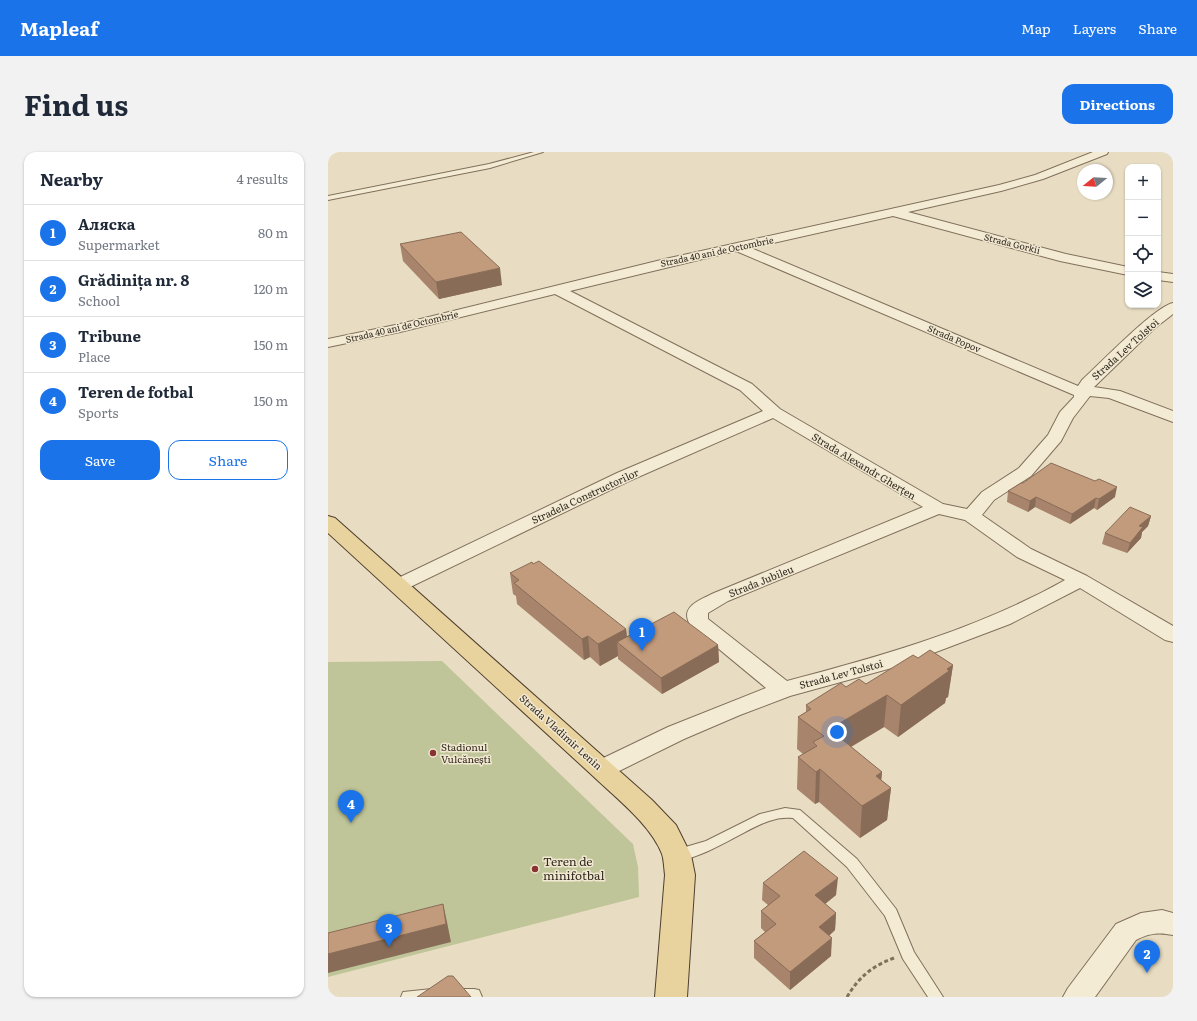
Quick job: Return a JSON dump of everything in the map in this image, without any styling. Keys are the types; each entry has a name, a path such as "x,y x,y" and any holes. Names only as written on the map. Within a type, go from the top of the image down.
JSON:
{"main road":[{"name":"Strada Vladimir Lenin","path":"328,522 602,769 666,833 677,855 680,875 671,997"}],"street":[{"name":"Strada 40 ani de Octombrie","path":"328,343 738,247 896,213 1039,177 1103,152"},
{"name":"Strada Gorkii","path":"896,213 1051,254 1125,270"},
{"name":"Strada Popov","path":"738,247 1082,392 1100,391 1114,394 1173,417"},
{"path":"1161,276 1173,278"},
{"name":"Strada Alexandr Gherțen","path":"558,290 746,387 774,412 937,508 971,516 1024,552 1080,580 1173,635"},
{"name":"Strada Lev Tolstoi","path":"971,516 988,496 1025,472 1055,437 1066,416 1082,398 1082,392 1088,383 1173,307"},
{"name":"Stradela Constructorilor","path":"399,585 623,477 774,412"},
{"name":"Strada Jubileu","path":"783,690 698,621 697,610 721,597 937,508"},
{"name":"Strada Lev Tolstoi","path":"602,769 676,733 783,690 891,661 1003,619 1052,596 1080,580"},
{"path":"1078,997 1126,932 1141,924 1162,922 1173,924"}],"lane":[{"path":"328,198 490,166 540,152"},
{"path":"677,855 697,850 714,843 770,815 784,811 796,813 852,863 891,913 908,955 936,997"},
{"path":"408,997 412,995 474,995 475,997"}],"path":[{"path":"847,997 857,979 872,966 908,955"}],"green space":[{"name":"Stadionul Vulcănești","path":"442,661 633,844 638,867 639,897 328,977 328,662"}],"building":[{"path":"461,232 500,268 436,282 400,244"},
{"path":"1051,463 1095,481 1099,479 1117,487 1099,499 1096,498 1072,514 1036,497 1030,501 1008,491 1023,483"},
{"path":"1130,507 1151,516 1139,526 1143,527 1130,543 1105,533"},
{"path":"539,561 626,629 598,644 588,636 582,639 514,583 519,580 510,573 532,562 533,564"},
{"path":"674,612 718,645 661,678 617,642"},
{"path":"930,650 953,665 947,669 949,671 901,705 887,695 840,723 844,725 833,732 882,772 876,776 891,788 862,806 820,769 816,772 798,757 817,746 813,742 824,736 798,717 811,709 806,705 841,683 846,687 859,679 866,684 913,655 918,658"},
{"path":"804,851 838,878 815,895 836,913 819,927 832,938 790,972 754,941 776,924 761,911 780,896 763,883"},
{"path":"443,904 446,924 328,954 328,933"},
{"path":"448,976 453,976 471,997 417,997"}],"place":[{"name":"Аляска","path":"642,651"},
{"name":"Stadionul Vulcănești","path":"433,753"},
{"name":"Teren de fotbal","path":"351,823"},
{"name":"Teren de minifotbal","path":"535,869"},
{"name":"Tribune","path":"389,947"},
{"name":"Grădinița nr. 8","path":"1147,973"}]}
